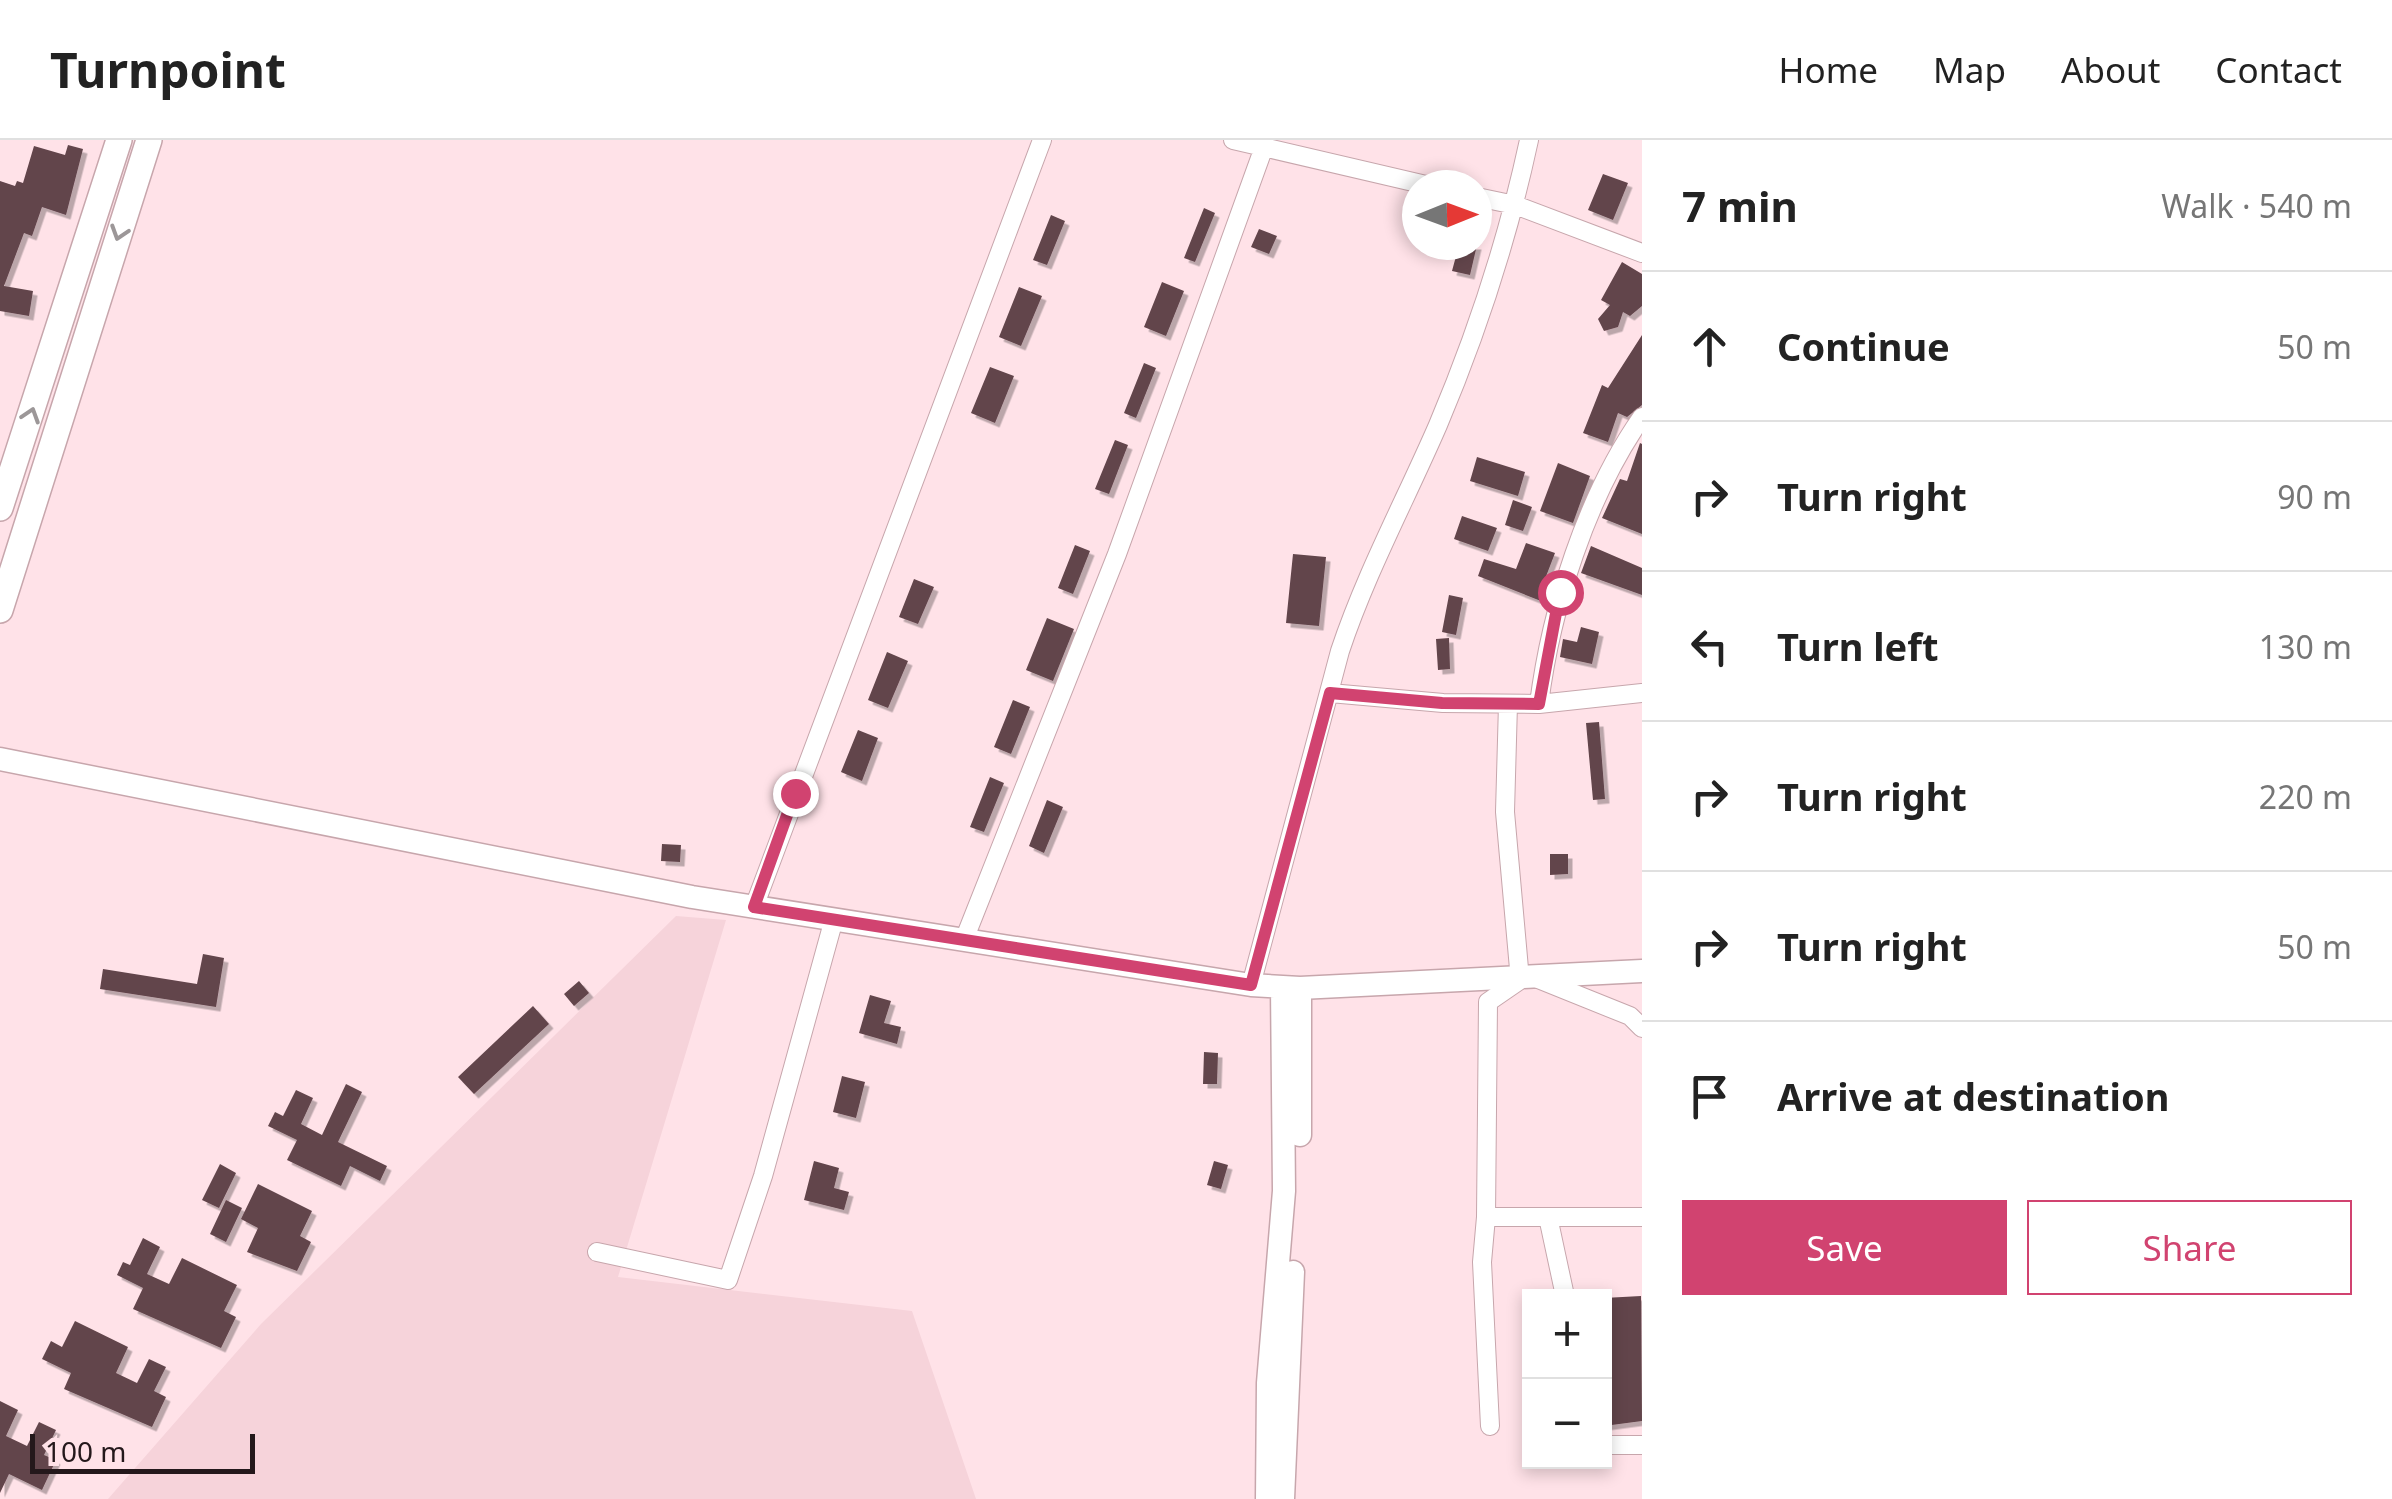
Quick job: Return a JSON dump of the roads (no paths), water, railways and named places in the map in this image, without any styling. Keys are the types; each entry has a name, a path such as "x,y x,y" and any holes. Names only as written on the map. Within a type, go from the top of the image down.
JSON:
{"main road":[{"path":"0,508 119,140"},
{"path":"0,610 149,140"}],"street":[{"path":"754,907 1042,140"},
{"path":"1233,140 1402,180"},
{"path":"1251,985 1356,603 1467,356 1515,206 1529,140"},
{"path":"964,940 1118,554 1264,148"},
{"path":"1492,201 1642,253"},
{"path":"1539,704 1560,592 1620,454 1642,418"},
{"path":"1330,693 1508,704 1642,693"},
{"path":"1508,704 1505,812 1529,980"},
{"path":"0,760 754,907 1251,985 1291,988 1529,980 1642,971"},
{"path":"597,1252 728,1280 762,1176 834,919"},
{"path":"1490,1426 1482,1262 1488,1002 1529,980 1630,1016 1642,1028"},
{"path":"1267,1499 1268,1384 1284,1176 1291,988"},
{"path":"1282,1499 1300,1160 1291,988"},
{"path":"1548,1217 1563,1289"},
{"path":"1486,1218 1642,1218"},
{"path":"1612,1445 1642,1444"}]}
